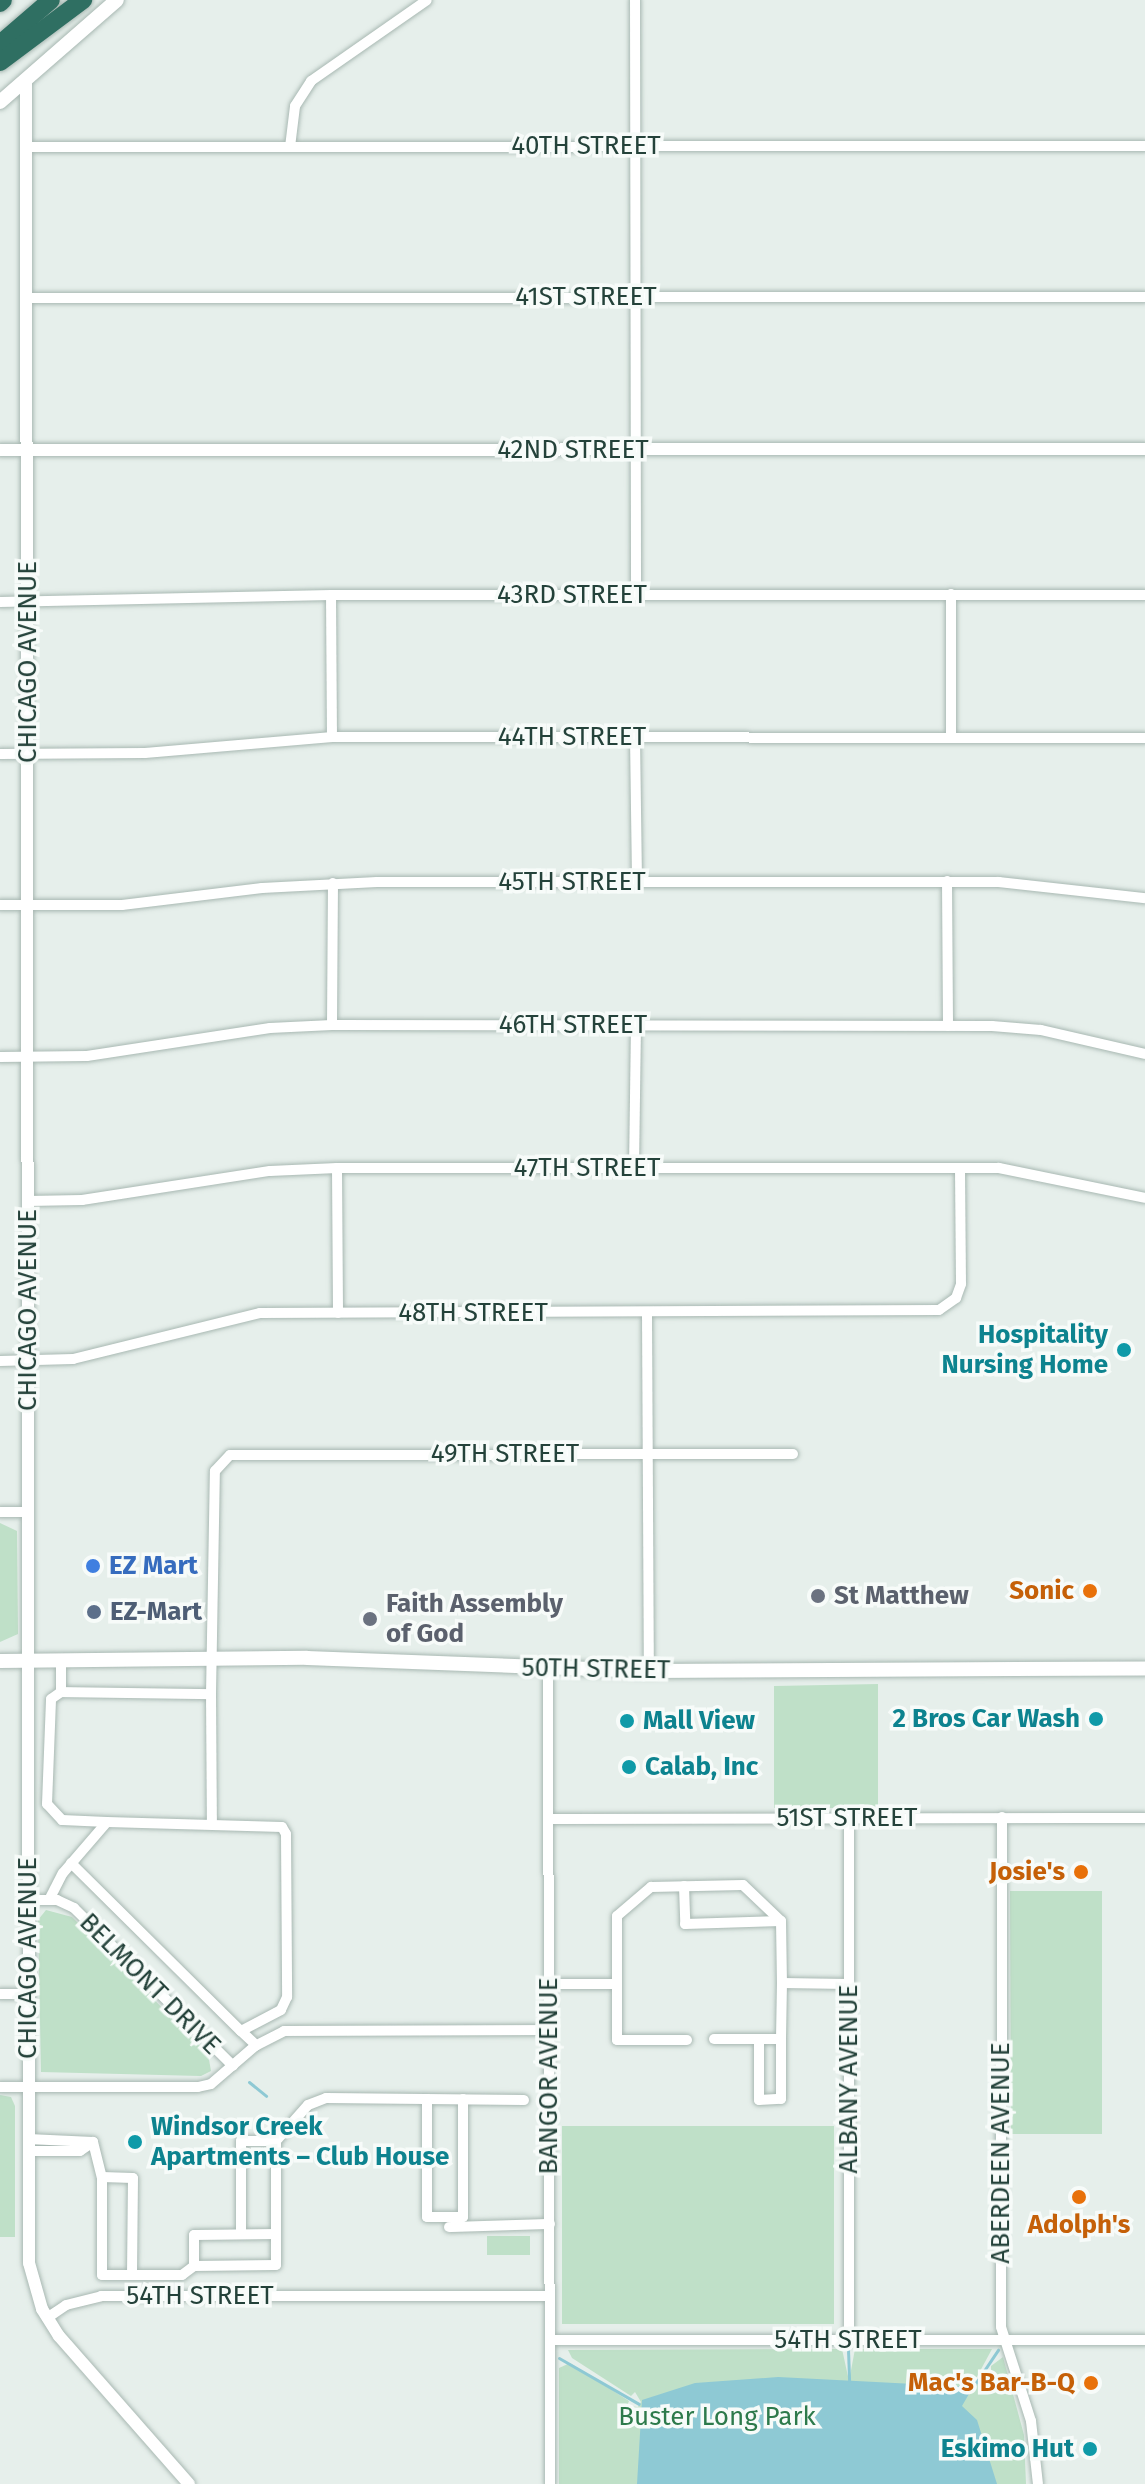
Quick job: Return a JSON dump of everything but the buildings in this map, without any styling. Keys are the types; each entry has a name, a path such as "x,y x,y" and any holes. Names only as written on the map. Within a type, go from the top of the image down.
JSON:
{"highway":[{"path":"0,44 51,0"},
{"path":"0,62 83,0"}],"main road":[{"path":"0,102 117,0"},
{"name":"50TH STREET","path":"0,1661 214,1658 649,1671 1145,1668"}],"street":[{"path":"290,147 295,106 311,81 427,0"},
{"path":"635,0 636,594"},
{"name":"CHICAGO AVENUE","path":"26,80 29,2263 47,2318 189,2484"},
{"name":"40TH STREET","path":"26,147 1145,146"},
{"name":"41ST STREET","path":"27,298 1145,297"},
{"name":"42ND STREET","path":"0,450 1145,449"},
{"path":"951,594 951,737"},
{"path":"331,595 332,737"},
{"name":"43RD STREET","path":"0,602 331,595 1145,595"},
{"name":"44TH STREET","path":"0,754 145,753 332,737 1145,738"},
{"path":"635,737 637,881"},
{"name":"45TH STREET","path":"0,905 122,905 333,883 637,881 1028,882 1145,898"},
{"path":"947,881 948,1026"},
{"path":"332,1025 333,883"},
{"name":"46TH STREET","path":"0,1057 87,1056 270,1028 332,1025 1020,1027 1145,1054"},
{"path":"634,1168 636,1025"},
{"path":"337,1168 338,1313"},
{"name":"47TH STREET","path":"28,1201 82,1200 270,1171 337,1168 960,1168 1024,1171 1145,1198"},
{"name":"48TH STREET","path":"0,1361 73,1359 238,1315 925,1313 949,1304 961,1284 960,1168"},
{"path":"647,1313 649,1671"},
{"name":"49TH STREET","path":"214,1658 214,1490 219,1465 239,1454 793,1454"},
{"path":"0,1512 28,1512"},
{"path":"212,1823 211,1694 214,1658"},
{"path":"61,1659 61,1692"},
{"name":"BANGOR AVENUE","path":"548,1668 550,2484"},
{"path":"211,1694 61,1692 51,1699 47,1804 62,1820 272,1823 286,1834 286,2004 241,2031"},
{"name":"ABERDEEN AVENUE","path":"1002,1817 1001,2327 1034,2436 1038,2484"},
{"name":"ALBANY AVENUE","path":"849,1818 849,2340"},
{"name":"51ST STREET","path":"549,1819 1145,1818"},
{"path":"49,1900 71,1863 107,1822"},
{"path":"71,1863 256,2045"},
{"path":"687,2040 617,2040 617,1916 651,1887 743,1885 781,1921 781,2099 759,2100 759,2039"},
{"path":"684,1886 685,1924 781,1921"},
{"name":"BELMONT DRIVE","path":"28,1900 49,1900 74,1908 233,2066 270,2036 301,2029 549,2030"},
{"path":"782,1983 848,1984"},
{"path":"549,1984 617,1984"},
{"path":"0,1994 28,1994"},
{"path":"714,2039 781,2039"},
{"path":"0,2087 198,2087 211,2084 233,2066"},
{"path":"28,2145 93,2142 102,2177 102,2275 182,2275 194,2266 276,2265 276,2141 308,2105 326,2098 524,2100"},
{"path":"427,2099 427,2217 463,2217 463,2099"},
{"path":"241,2234 241,2141 276,2141"},
{"path":"102,2177 133,2178 132,2275"},
{"path":"449,2227 550,2224"},
{"path":"194,2266 194,2235 276,2234"},
{"name":"54TH STREET","path":"47,2318 66,2305 101,2296 550,2296"},
{"name":"54TH STREET","path":"550,2340 1145,2340"}],"green space":[{"path":"0,1523 17,1531 18,1634 0,1642"},
{"path":"878,1684 878,1808 774,1808 774,1686"},
{"path":"1010,1891 1102,1891 1102,2134 1011,2134"},
{"path":"46,1910 72,1917 208,2054 211,2071 201,2076 41,2072 38,1920"},
{"path":"0,2095 11,2097 15,2106 15,2237 0,2237"},
{"path":"562,2126 834,2126 834,2324 562,2324"},
{"path":"487,2236 530,2236 530,2255 487,2255"},
{"name":"Buster Long Park","path":"842,2349 849,2381 855,2349 992,2349 972,2386 991,2374 991,2366 1003,2357 1024,2435 1026,2484 559,2484 559,2368 570,2363 629,2401 627,2406 638,2407 641,2402 635,2392 631,2396 572,2358 568,2350"}],"water":[{"path":"778,2377 973,2387 962,2406 977,2420 997,2484 637,2484 642,2400 695,2383"}],"waterway":[{"path":"249,2082 266,2096"},
{"path":"848,2349 849,2381"},
{"path":"973,2387 998,2350"},
{"path":"559,2358 639,2404"}],"place":[{"name":"Hospitality Nursing Home","path":"1124,1350"},
{"name":"EZ Mart","path":"93,1566"},
{"name":"Sonic","path":"1090,1591"},
{"name":"St Matthew","path":"818,1596"},
{"name":"EZ-Mart","path":"94,1612"},
{"name":"Faith Assembly of God","path":"370,1619"},
{"name":"2 Bros Car Wash","path":"1096,1719"},
{"name":"Mall View","path":"627,1721"},
{"name":"Calab, Inc","path":"629,1767"},
{"name":"Josie's","path":"1081,1872"},
{"name":"Windsor Creek Apartments – Club House","path":"135,2142"},
{"name":"Adolph's","path":"1079,2197"},
{"name":"Mac's Bar-B-Q","path":"1091,2383"},
{"name":"Eskimo Hut","path":"1090,2449"}]}
